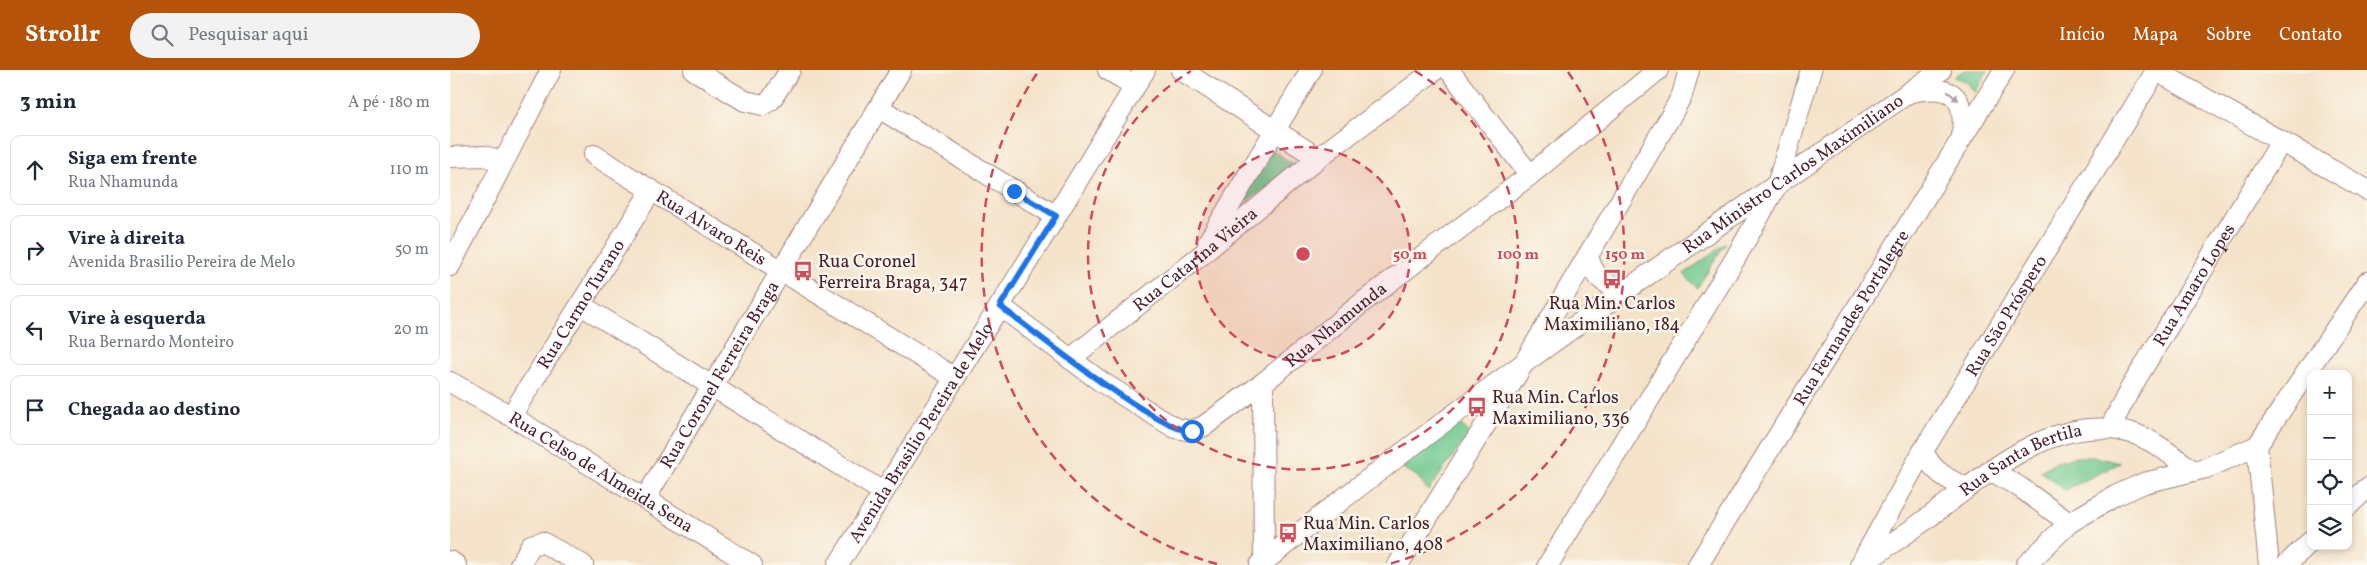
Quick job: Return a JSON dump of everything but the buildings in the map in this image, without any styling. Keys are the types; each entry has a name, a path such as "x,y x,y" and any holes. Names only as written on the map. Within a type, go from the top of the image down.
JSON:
{"street":[{"path":"450,266 502,161 551,70"},
{"path":"694,70 745,101 763,105 771,100 790,70"},
{"name":"Rua Coronel Ferreira Braga","path":"644,499 902,70"},
{"path":"1108,70 1140,78"},
{"path":"1181,70 1318,158"},
{"path":"1200,256 1311,70"},
{"name":"Rua Catarina Vieira","path":"1070,359 1200,256 1318,158 1435,70"},
{"path":"1449,70 1530,175"},
{"name":"Rua Nhamunda","path":"1000,306 1070,359 1151,414 1175,428 1185,431 1204,426 1264,383 1363,302 1530,175 1658,70"},
{"path":"1398,565 1524,363 1674,111 1682,95 1689,70"},
{"path":"1548,565 1735,259 1778,185 1811,70"},
{"name":"Rua Ministro Carlos Maximiliano","path":"1262,563 1524,363 1625,290 1941,70"},
{"name":"Rua Fernandes Portalegre","path":"1698,565 2004,70"},
{"path":"2156,70 2367,190"},
{"name":"Rua São Próspero","path":"1860,565 1923,451 2156,70"},
{"name":"Avenida Brasilio Pereira de Melo","path":"838,565 1140,78"},
{"path":"1910,92 1931,89 1951,93 1960,101 1963,112 1962,136"},
{"path":"879,108 1056,216"},
{"name":"Rua Amaro Lopes","path":"2110,428 2130,390 2281,142"},
{"name":"Rua Alvaro Reis","path":"594,155 651,192 955,378"},
{"path":"450,157 484,156 502,161"},
{"name":"Rua Carmo Turano","path":"511,416 651,192"},
{"path":"1588,255 1590,266 1602,282 1625,290"},
{"path":"2026,565 2069,523 2085,512 2144,483 2193,471 2257,446 2367,282"},
{"path":"581,305 883,492"},
{"name":"Rua Celso de Almeida Sena","path":"450,382 511,416 752,565"},
{"path":"1262,563 1264,383"},
{"name":"Rua Santa Bertila","path":"1860,565 1992,471 2048,438 2087,430 2110,428 2130,432 2149,441 2193,471"},
{"path":"2257,446 2269,565"},
{"path":"1923,451 1928,462 1943,476 1968,488"},
{"path":"1992,471 2021,488 2069,523"},
{"path":"2349,505 2367,488"},
{"path":"520,565 531,545 542,542 583,565"},
{"path":"2286,565 2307,545"},
{"path":"450,561 456,565"}],"green space":[{"path":"1964,70 1988,70 1975,93 1967,82 1954,77"},
{"path":"1268,147 1299,168 1244,202"},
{"path":"1726,243 1697,288 1684,274"},
{"path":"1453,418 1470,433 1428,491 1417,476 1399,466"},
{"path":"2074,457 2096,457 2120,463 2065,490 2040,471 2054,463"}],"place":[{"name":"Rua Coronel Ferreira Braga, 347","path":"803,271"},
{"name":"Rua Min. Carlos Maximiliano, 184","path":"1612,279"},
{"name":"Rua Min. Carlos Maximiliano, 336","path":"1477,407"},
{"name":"Rua Min. Carlos Maximiliano, 408","path":"1288,533"}],"route":[{"path":"1014,191 1056,216 1000,306 1100,381 1175,428 1192,431"}]}
